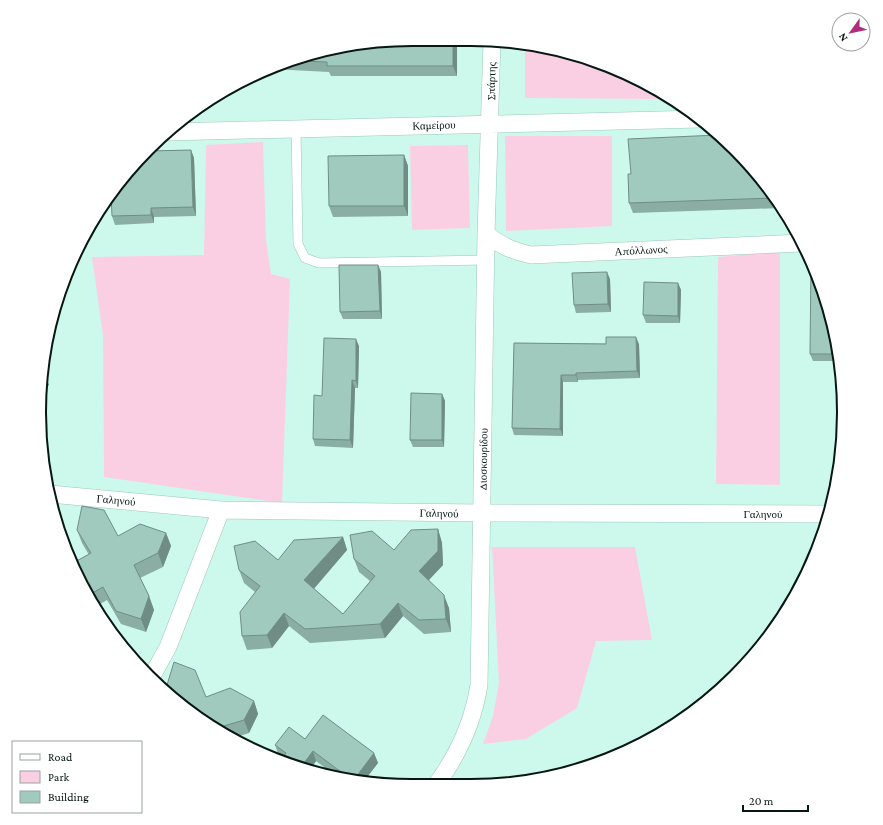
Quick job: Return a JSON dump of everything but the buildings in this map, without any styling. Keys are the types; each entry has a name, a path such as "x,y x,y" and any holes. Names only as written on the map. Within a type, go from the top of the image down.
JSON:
{"street":[{"name":"Σπάρτης","path":"489,123 492,47"},
{"name":"Καμείρου","path":"177,132 689,118"},
{"name":"Διοσκουρίδου","path":"440,779 447,770 466,733 475,708 479,686 489,123"},
{"name":"Απόλλωνος","path":"486,234 498,244 514,252 531,255 795,243"},
{"name":"Γαληνού","path":"55,494 221,510 482,513 823,514"},
{"path":"154,673 168,647 221,510"}],"lane":[{"path":"296,128 298,244 305,258 319,263 487,260"}],"green space":[{"path":"525,50 565,58 588,65 633,84 660,99 525,98"},
{"path":"505,136 612,136 612,226 506,231"},
{"path":"263,142 266,240 271,274 290,279 282,503 104,477 103,336 92,257 204,255 206,145"},
{"path":"468,145 470,228 412,230 410,146"},
{"path":"780,251 780,485 716,484 718,257"},
{"path":"492,547 635,547 652,640 596,641 577,708 526,739 483,744 493,716 499,683"}]}
